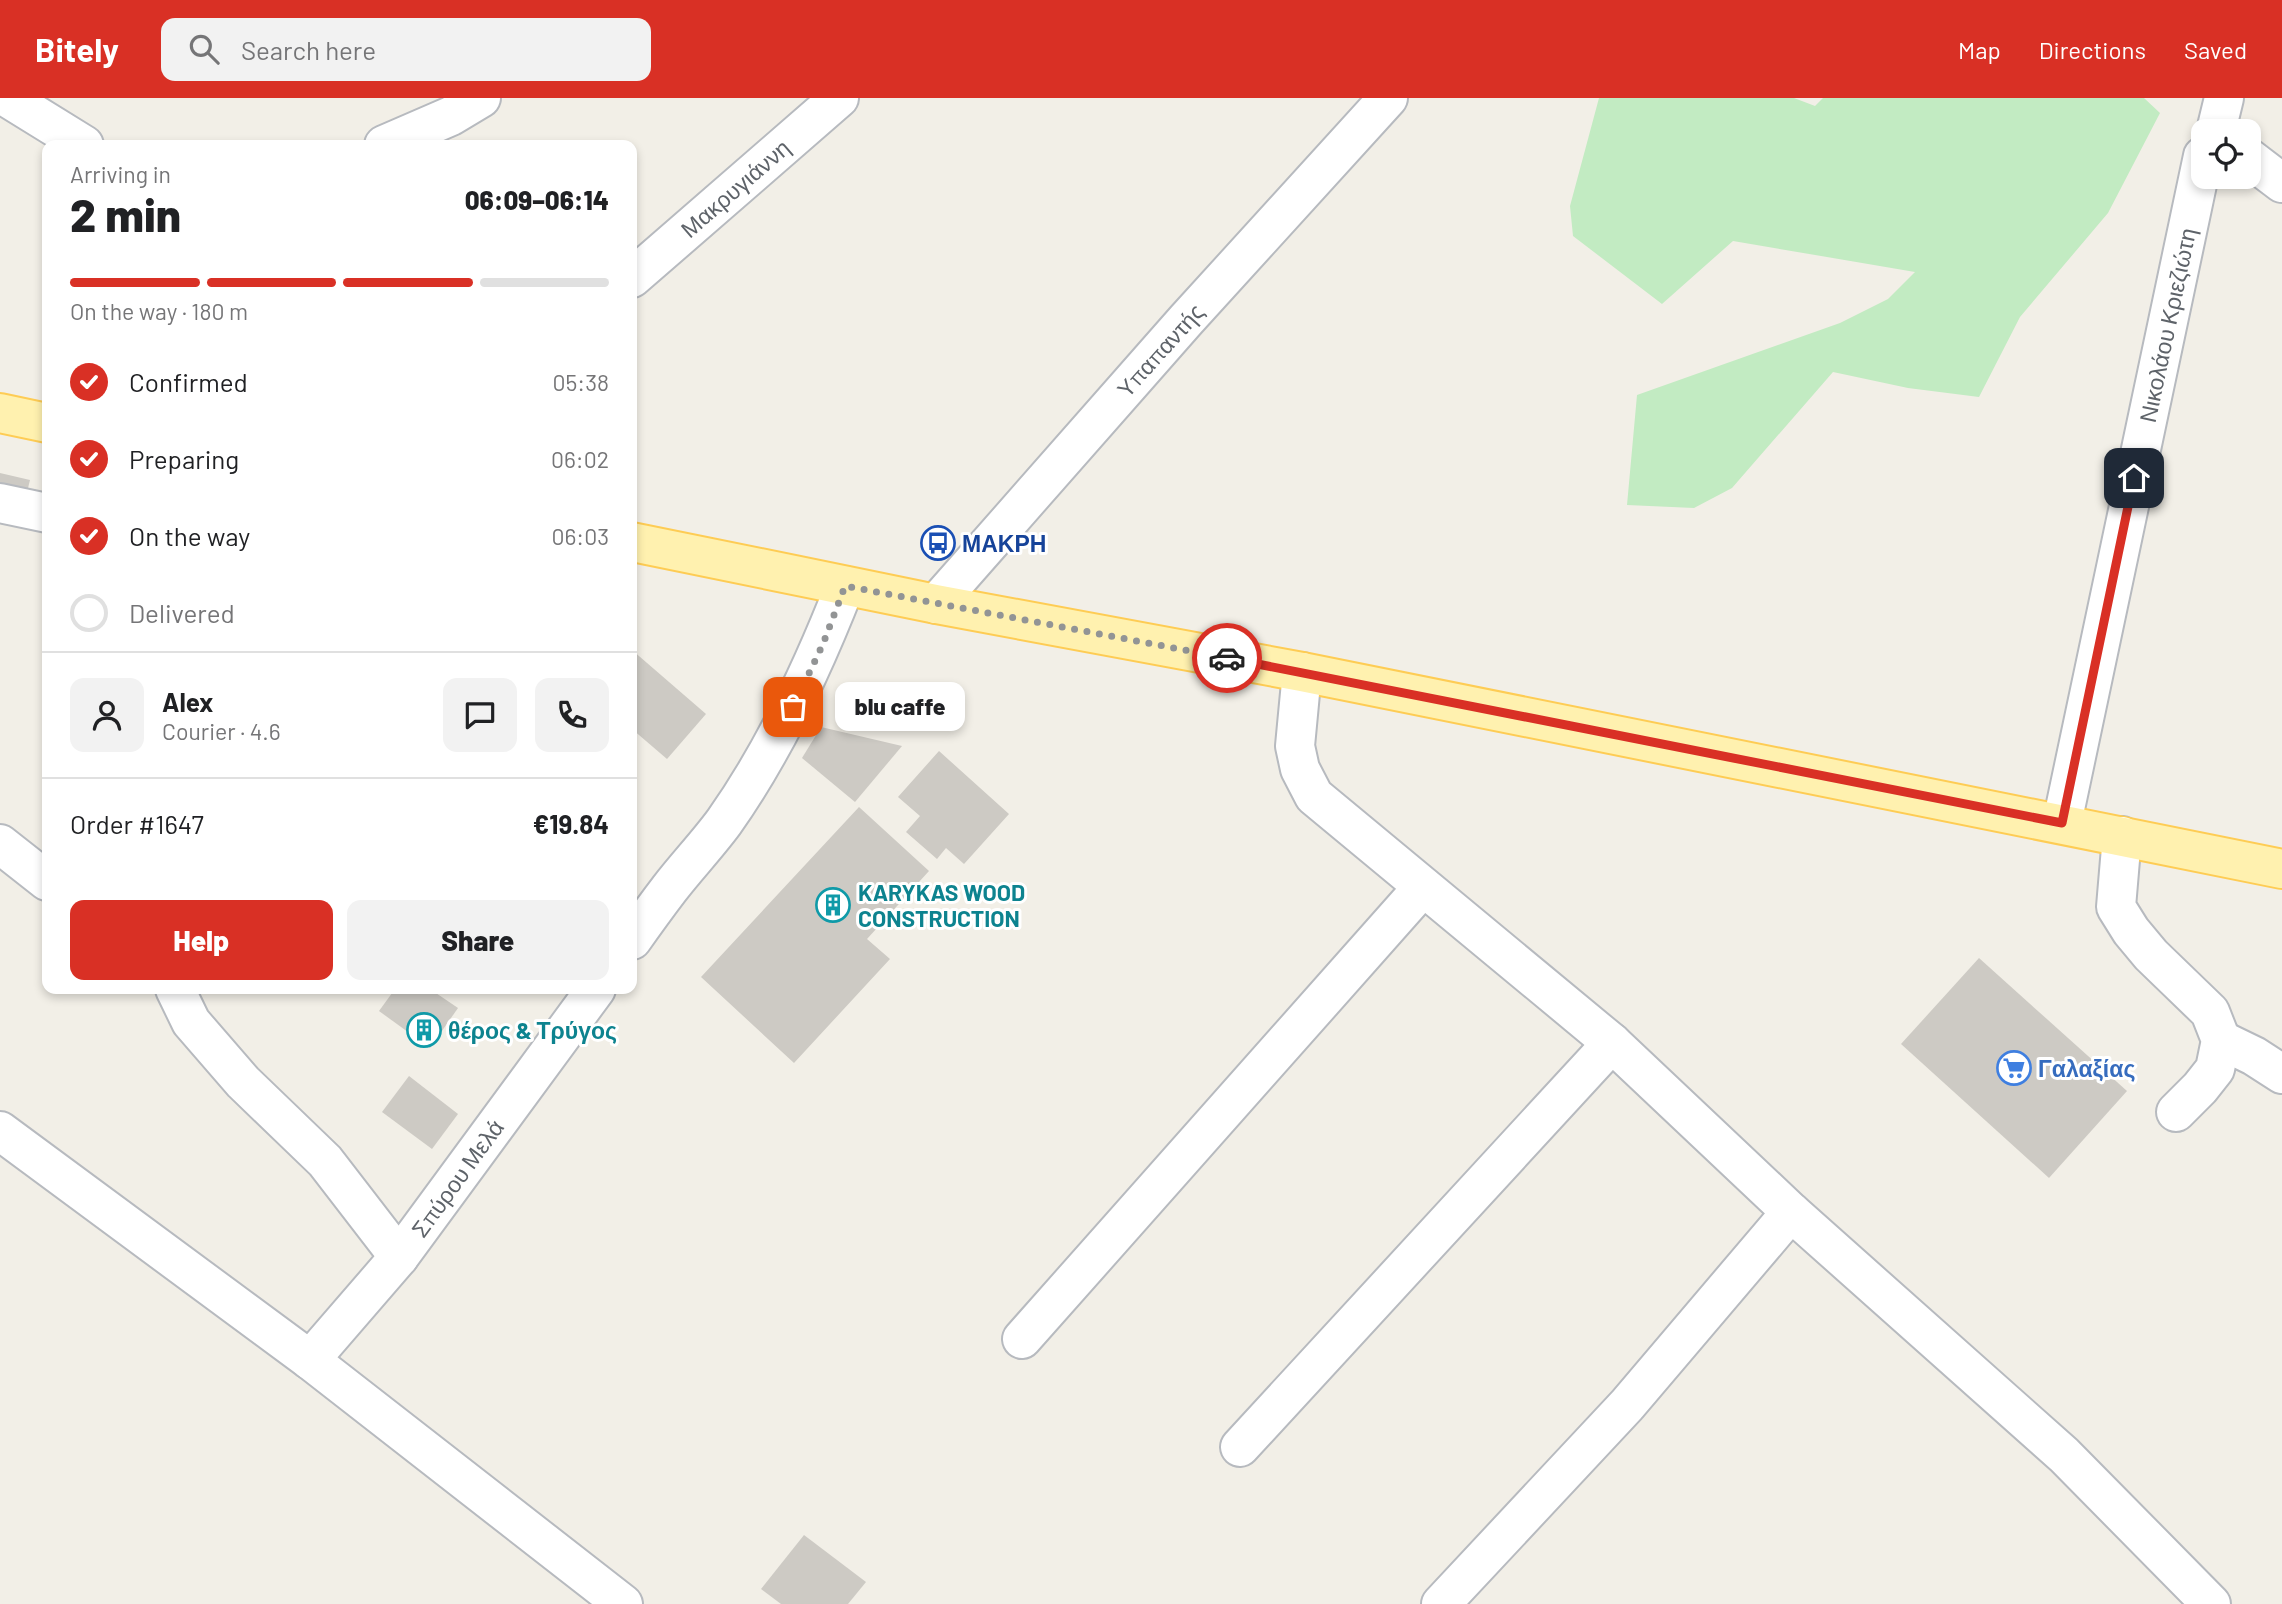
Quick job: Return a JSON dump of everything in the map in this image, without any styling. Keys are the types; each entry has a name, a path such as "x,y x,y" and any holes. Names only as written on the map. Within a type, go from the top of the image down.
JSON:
{"main road":[{"path":"0,413 42,422"},
{"path":"637,543 936,604 1301,672 2282,869"}],"street":[{"path":"8,98 76,140"},
{"path":"396,140 451,116 481,98"},
{"name":"Μακρυγιάννη","path":"637,274 839,98"},
{"name":"Υπαπαντής","path":"936,604 1186,320 1388,98"},
{"path":"2219,119 2224,98"},
{"path":"2261,167 2282,183"},
{"name":"Νικολάου Κριεζιώτη","path":"2062,823 2196,189"},
{"path":"0,503 42,512"},
{"path":"637,933 723,822 759,766 793,707 817,657 845,586"},
{"path":"1301,672 1295,746 1300,769 1314,796 1612,1043 1791,1212 2064,1455 2211,1604"},
{"path":"2122,836 2116,907 2151,955 2210,1012 2221,1040 2215,1069 2176,1112"},
{"path":"0,844 42,877"},
{"path":"1022,1339 1423,887"},
{"path":"177,994 191,1022 243,1082 325,1161 398,1257"},
{"name":"Σπύρου Μελά","path":"310,1360 398,1257 592,994"},
{"path":"2221,1040 2282,1074"},
{"path":"1240,1447 1612,1043"},
{"path":"0,1131 310,1360 623,1604"},
{"path":"1441,1604 1627,1405 1791,1212"}],"green space":[{"path":"1599,98 1794,98 1815,106 1823,98 2144,98 2160,113 2108,213 2020,317 1979,397 1908,388 1833,372 1732,488 1694,508 1627,505 1637,395 1840,323 1888,299 1915,272 1733,241 1662,304 1573,236 1570,206"}],"building":[{"path":"0,473 30,480 19,525 0,521"},
{"path":"637,654 706,714 667,759 637,733"},
{"path":"821,727 902,746 855,802 802,758"},
{"path":"939,751 1009,814 964,864 946,848 937,859 906,832 920,816 898,797"},
{"name":"KARYKAS WOOD CONSTRUCTION","path":"859,807 929,871 867,939 890,959 794,1063 701,977"},
{"name":"Γαλαξίας","path":"1979,958 2127,1091 2049,1178 1901,1044"},
{"name":"θέρος & Τρύγος","path":"391,994 437,994 458,1008 430,1048 379,1011"},
{"path":"409,1076 458,1114 432,1149 382,1112"},
{"path":"804,1535 866,1582 848,1604 781,1604 761,1589"}],"way so far":[{"path":"793,707 823,644 845,586 1227,658"}],"place":[{"name":"ΜΑΚΡΗ","path":"938,543"},
{"name":"blu caffe","path":"793,707"},
{"name":"KARYKAS WOOD CONSTRUCTION","path":"833,905"},
{"name":"θέρος & Τρύγος","path":"424,1030"},
{"name":"Γαλαξίας","path":"2014,1068"}],"route":[{"path":"1227,658 2062,823 2134,478"}]}
